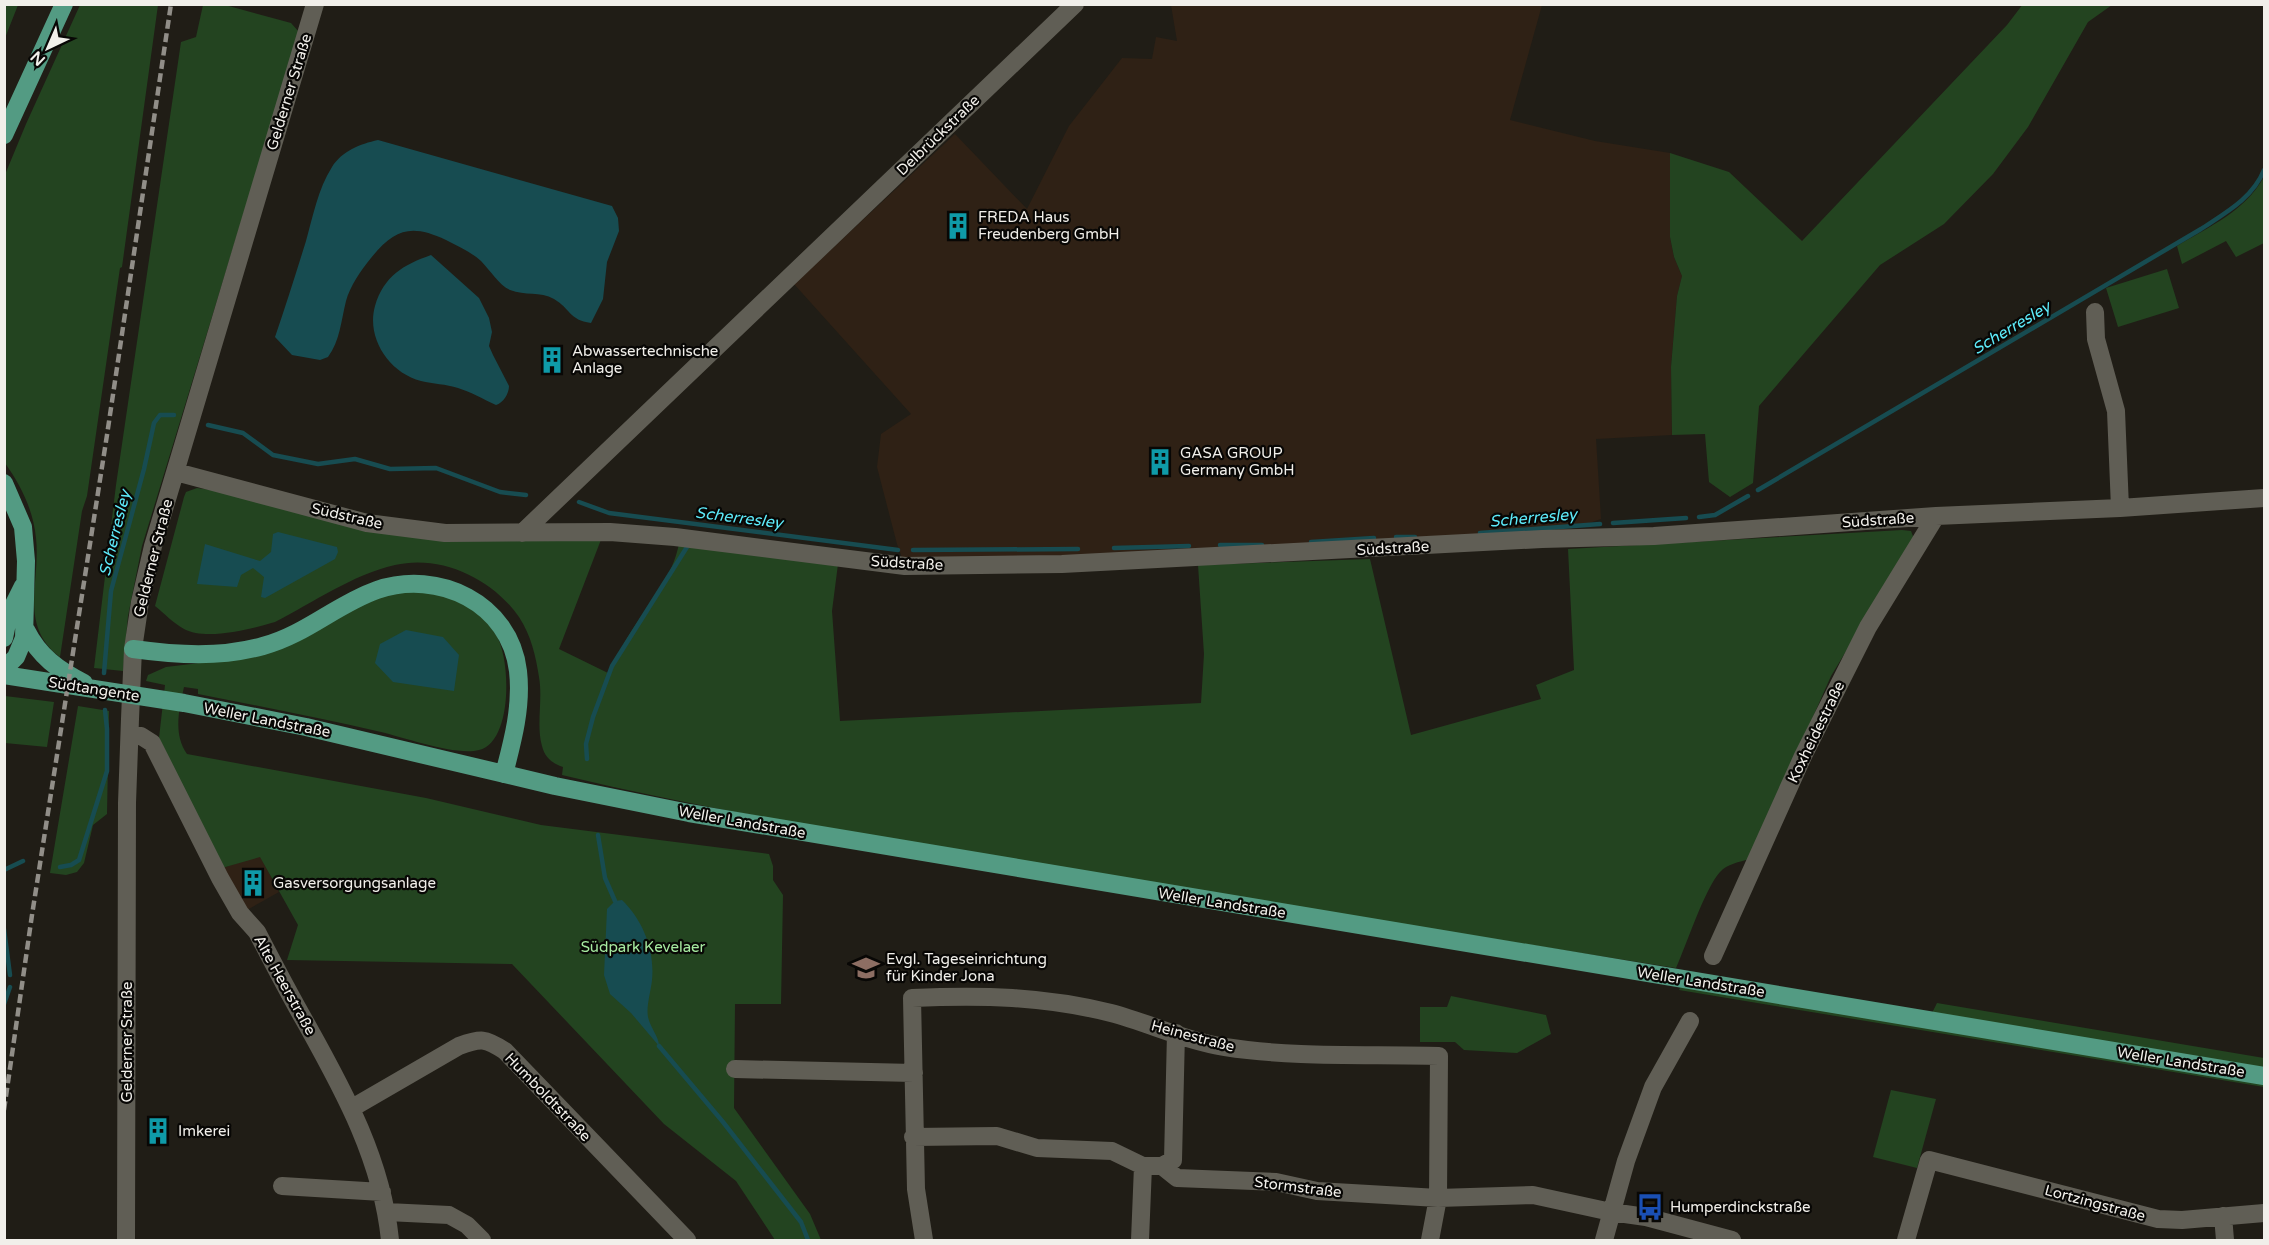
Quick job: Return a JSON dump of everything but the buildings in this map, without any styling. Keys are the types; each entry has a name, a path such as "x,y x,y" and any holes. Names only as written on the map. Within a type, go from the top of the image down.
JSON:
{"main road":[{"path":"4,135 63,4"},
{"path":"4,669 16,657 26,630 26,561 23,527 6,491"},
{"path":"4,638 9,614 25,582"},
{"path":"133,649 197,655 243,651 292,635 377,590 408,583 444,586 466,596 493,617 509,641 513,652 519,686 518,705 504,774"},
{"path":"26,630 46,659 75,678 100,690"},
{"name":"Südtangente","path":"4,675 184,704"},
{"name":"Weller Landstraße","path":"184,704 306,727 504,774 688,813 2265,1076"}],"street":[{"name":"Gelderner Straße","path":"126,1240 127,803 133,649 140,602 153,546 177,472 315,4"},
{"name":"Delbrückstraße","path":"522,533 1075,4"},
{"path":"2095,312 2096,339 2116,411 2120,508"},
{"name":"Südstraße","path":"177,472 367,523 445,533 610,532 675,537 906,566 1062,564 1542,539 1654,536 1936,516 2120,508 2265,498"},
{"name":"Koxheidestraße","path":"1713,956 1803,756 1868,627 1936,516"},
{"name":"Alte Heerstraße","path":"130,735 141,736 152,743 220,878 240,913 257,932 352,1108 382,1192 390,1240"},
{"name":"Heinestraße","path":"924,1240 916,1189 913,1137 912,998 967,996 1053,1000 1112,1013 1222,1046 1265,1052 1439,1056 1438,1198 1430,1240"},
{"path":"1604,1240 1626,1161 1653,1087 1690,1021"},
{"path":"913,1137 998,1136 1037,1148 1112,1151 1143,1166 1162,1166 1173,1160 1176,1033"},
{"name":"Humboldtstraße","path":"352,1108 459,1046 476,1040 488,1040 505,1051 687,1240"},
{"path":"735,1069 914,1072"},
{"name":"Lortzingstraße","path":"1906,1240 1929,1160 2158,1219 2182,1220 2265,1213"},
{"path":"1140,1240 1143,1166"},
{"name":"Stormstraße","path":"1162,1166 1177,1178 1276,1182 1317,1191 1438,1198 1533,1195 1611,1212"},
{"path":"282,1186 382,1192"},
{"path":"387,1212 449,1215 467,1225 482,1240"},
{"path":"1611,1212 1646,1217 1732,1240"},
{"path":"2223,1216 2225,1240"}],"shaded area":[{"path":"1171,5 1542,5 1510,120 1595,141 1670,153 1670,237 1674,257 1682,276 1677,296 1671,367 1672,435 1596,439 1601,519 1542,539 905,566 877,467 881,434 911,414 794,284 955,134 1027,209 1069,126 1122,58 1152,59 1156,37 1177,41"},
{"path":"260,856 279,892 247,910 222,868"}],"green space":[{"path":"2023,4 2112,5 2088,22 2028,127 1993,174 1944,224 1880,265 1759,406 1753,483 1730,497 1709,482 1705,434 1672,435 1671,367 1677,296 1682,276 1674,257 1670,237 1670,153 1729,172 1802,241 2007,25"},
{"path":"4,5 18,5 5,38"},
{"path":"80,5 158,5 122,267 120,268 87,496 82,511 60,657 47,645 39,631 35,617 37,554 34,527 25,498 5,463 4,177"},
{"path":"203,5 225,5 291,23 299,32 142,546 128,616 123,671 94,668 116,485 181,42 196,37"},
{"path":"2264,177 2264,243 2236,257 2226,241 2182,264 2177,246 2214,225 2236,209 2247,200"},
{"path":"2167,269 2179,308 2118,327 2106,288"},
{"path":"197,488 309,516 602,537 559,649 608,673 630,633 668,575 679,544 838,564 832,611 840,721 1201,703 1204,654 1198,565 1370,559 1411,735 1541,699 1536,685 1574,670 1568,549 1902,530 1911,531 1914,539 1831,676 1750,859 1726,867 1714,880 1676,968 851,833 677,801 562,775 563,767 550,760 545,754 540,738 539,677 535,654 527,631 508,603 495,591 464,573 430,563 395,565 348,582 275,622 229,633 193,632 172,621 155,606 184,497 186,492"},
{"name":"Südpark Kevelaer","path":"415,591 451,597 464,603 487,623 496,635 504,662 506,698 498,732 490,744 479,750 444,749 381,732 198,694 198,689 184,687 179,713 179,730 187,754 426,798 541,825 769,854 773,866 773,880 783,895 781,1004 735,1004 734,1108 810,1214 821,1240 775,1240 736,1181 664,1124 512,964 287,960 298,925 260,857 222,868 159,738 165,685 146,681 148,675 166,667 225,660 380,596"},
{"path":"5,696 54,702 47,747 5,743"},
{"path":"78,706 109,711 107,814 93,825 84,863 77,872 66,875 50,873"},
{"path":"1681,986 2264,1084 2264,1087 1679,990"},
{"path":"1451,996 1546,1015 1551,1034 1517,1053 1464,1050 1455,1042 1420,1042 1420,1007 1447,1007"},
{"path":"1937,1003 2264,1058 2264,1068 1932,1013"},
{"path":"1891,1090 1936,1099 1917,1168 1873,1157"}],"water":[{"path":"378,140 612,206 618,218 619,231 607,262 603,299 591,323 574,317 554,299 506,288 481,261 469,252 434,235 414,231 396,235 388,240 360,273 348,295 338,338 328,357 320,360 292,355 275,337 323,184 336,161 346,152"},
{"path":"431,255 479,298 489,318 492,332 489,346 509,386 507,395 499,404 496,405 458,388 409,377 390,362 377,342 373,318 375,306 384,287 389,279 403,268"},
{"path":"278,532 337,547 338,552 335,559 265,598 261,597 264,577 253,568 241,575 237,587 197,584 205,544 260,561 271,552 273,534"},
{"path":"406,630 443,637 459,655 454,691 393,682 375,663 380,644"},
{"path":"622,900 642,926 652,958 648,1013 659,1046 631,1013 610,994 604,975 607,909 615,901"}],"waterway":[{"name":"Scherresley","path":"1758,490 2201,229 2246,197 2264,170"},
{"name":"Scherresley","path":"104,673 111,591 154,423 160,415 174,415"},
{"name":"Scherresley","path":"208,425 243,433 273,455 318,464 355,459 390,469 436,468 500,492 526,495"},
{"name":"Scherresley","path":"1699,517 1715,515 1748,496"},
{"name":"Scherresley","path":"579,502 609,513 898,550"},
{"name":"Scherresley","path":"1613,523 1686,518"},
{"name":"Scherresley","path":"1480,533 1600,524"},
{"name":"Scherresley","path":"1396,537 1415,537"},
{"name":"Scherresley","path":"1311,542 1374,538"},
{"name":"Scherresley","path":"1220,545 1262,545"},
{"name":"Scherresley","path":"1114,548 1189,546"},
{"path":"587,759 586,744 593,717 612,666 687,547"},
{"name":"Scherresley","path":"913,550 1078,549"},
{"name":"Scherresley","path":"60,867 71,865 79,860 107,771 105,710"},
{"path":"598,835 605,878 615,901"},
{"name":"Scherresley","path":"4,870 23,861"},
{"path":"4,929 10,975"},
{"path":"4,1004 10,987"},
{"path":"659,1046 723,1122 801,1222 808,1240"}],"railway":[{"path":"4,1110 171,4"}],"place":[{"name":"FREDA Haus Freudenberg GmbH","path":"958,226"},
{"name":"Abwassertechnische Anlage","path":"552,360"},
{"name":"GASA GROUP Germany GmbH","path":"1160,462"},
{"name":"Gasversorgungsanlage","path":"253,883"},
{"name":"Evgl. Tageseinrichtung für Kinder Jona","path":"866,968"},
{"name":"Imkerei","path":"158,1131"},
{"name":"Humperdinckstraße","path":"1650,1207"}]}
